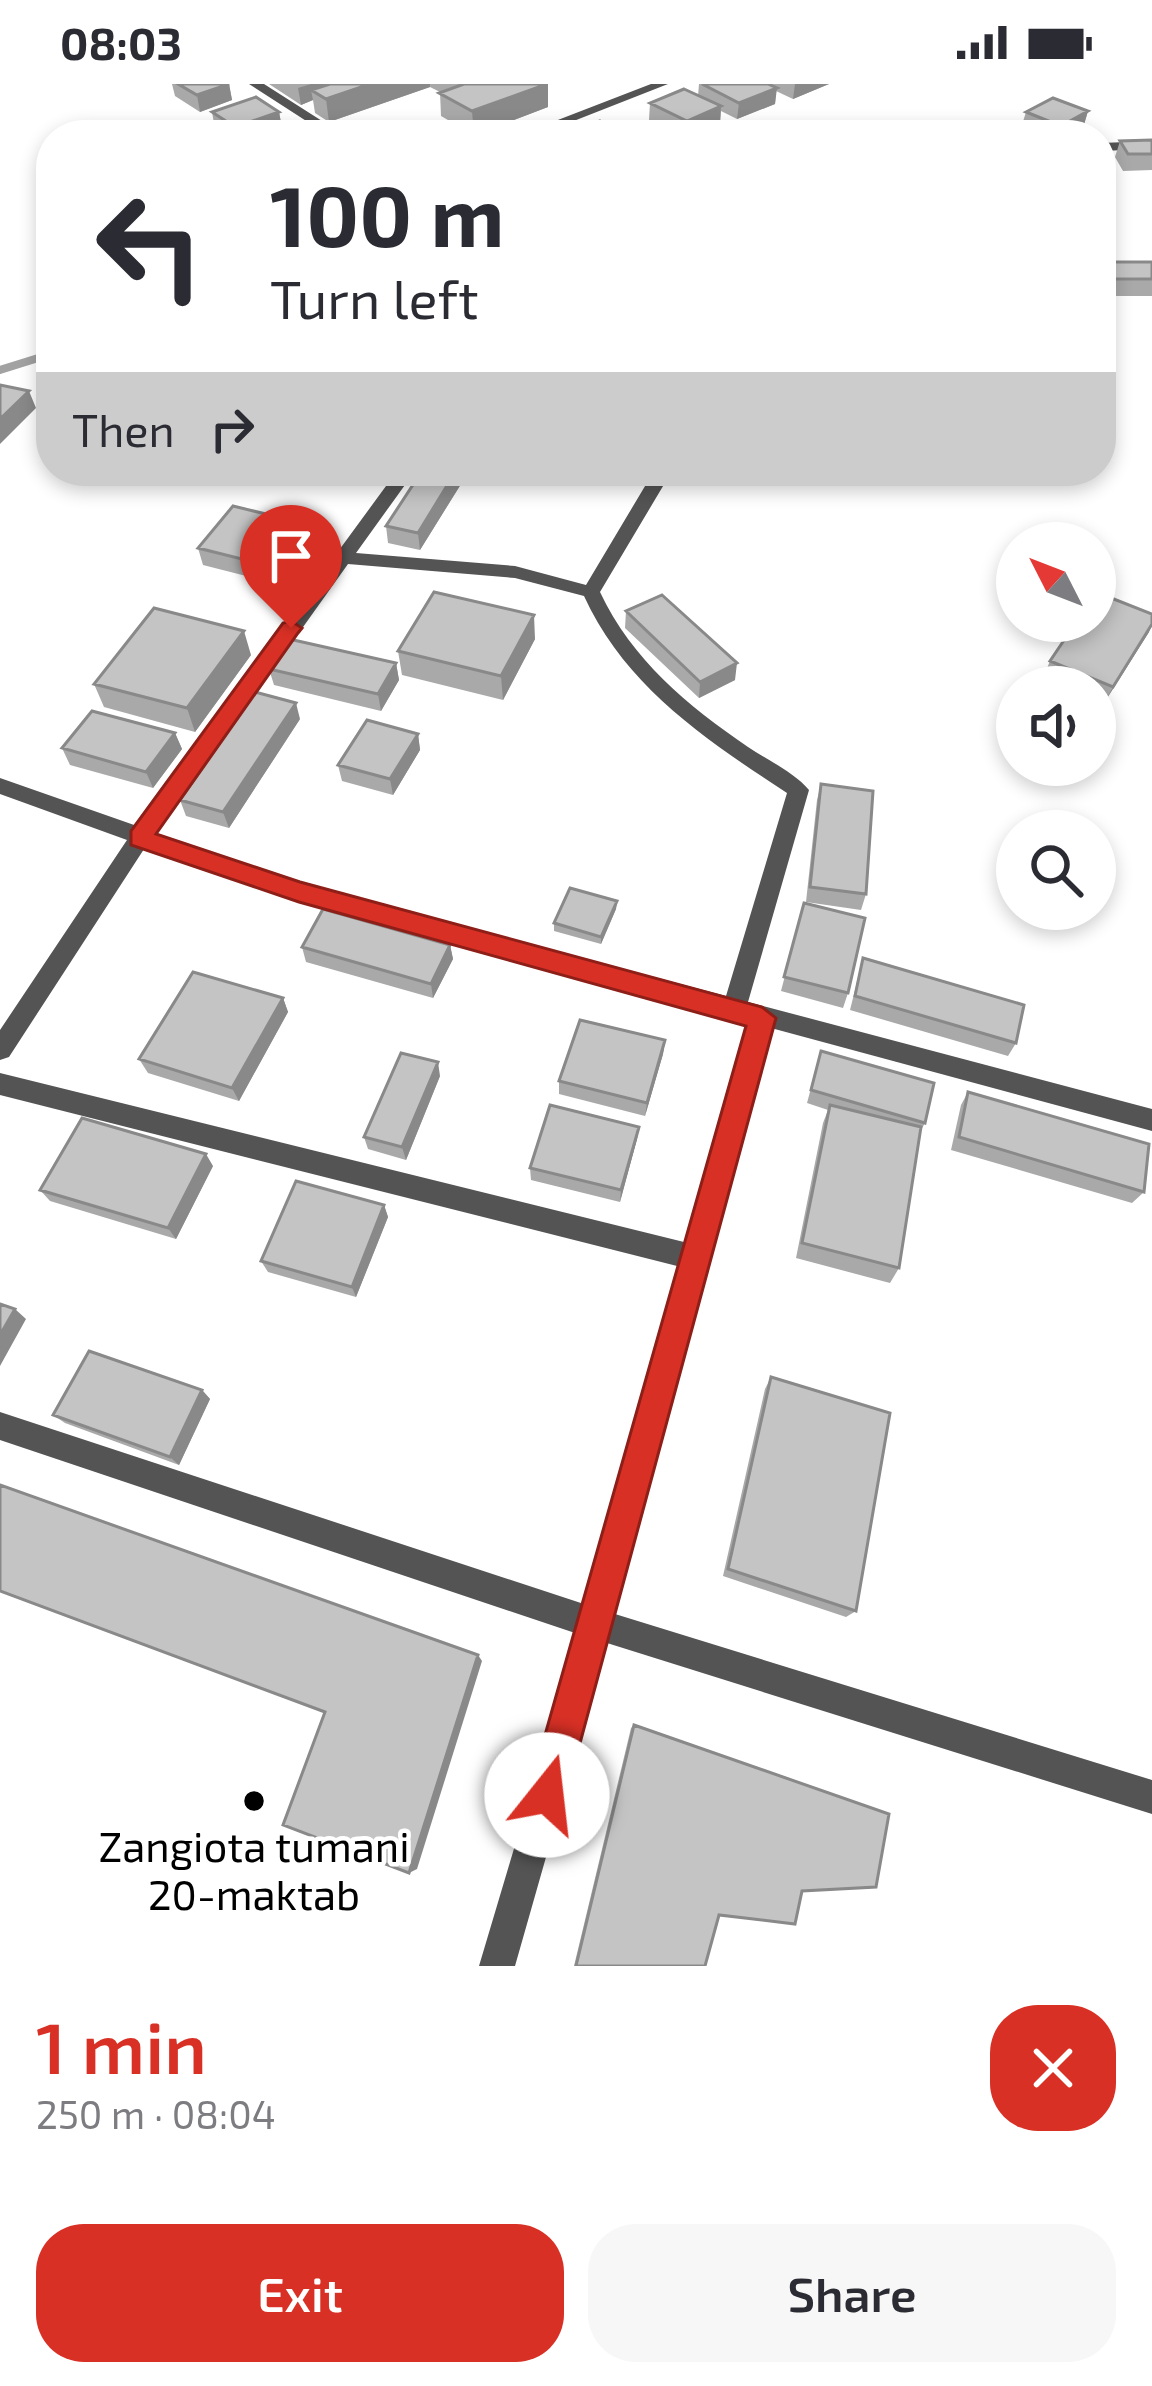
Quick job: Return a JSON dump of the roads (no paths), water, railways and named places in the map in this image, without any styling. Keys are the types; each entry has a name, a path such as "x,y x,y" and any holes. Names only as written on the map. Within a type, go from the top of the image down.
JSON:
{"street":[{"path":"255,84 313,120"},
{"path":"566,120 662,84"},
{"path":"1116,146 1152,145"},
{"path":"0,1050 140,838 395,486"},
{"path":"591,592 654,486"},
{"path":"341,558 514,572 591,592"},
{"path":"497,1966 597,1624 694,1257 799,790 706,730 604,629 591,592"},
{"path":"0,786 299,892 1152,1120"},
{"path":"0,1084 694,1257"},
{"path":"0,1426 597,1624 1152,1797"}],"waterway":[{"path":"0,370 36,359"}],"place":[{"name":"Zangiota tumani 20-maktab","path":"254,1801"}]}
